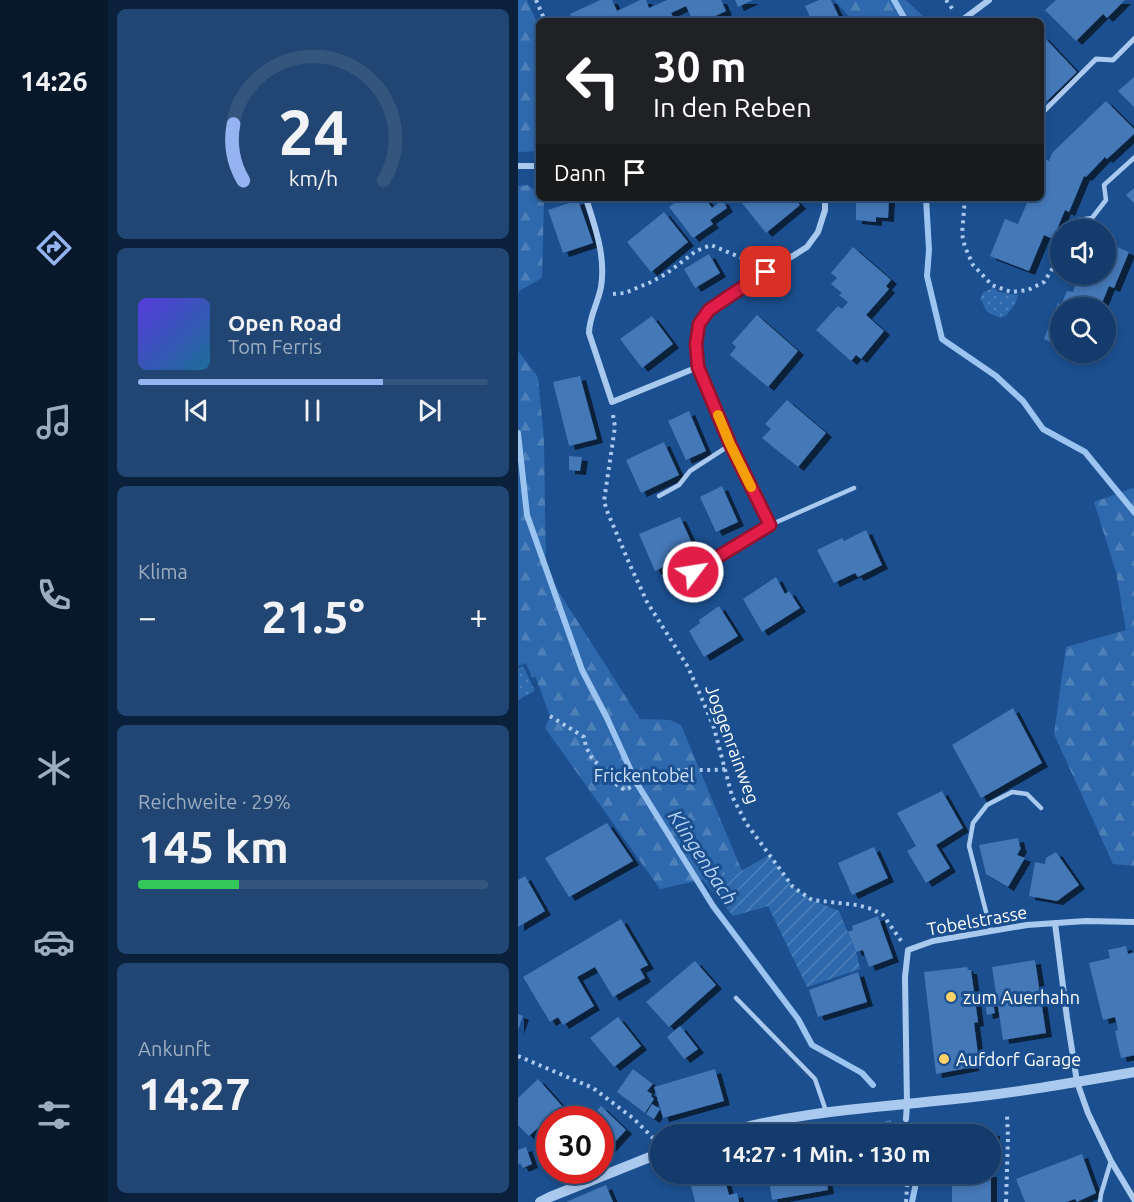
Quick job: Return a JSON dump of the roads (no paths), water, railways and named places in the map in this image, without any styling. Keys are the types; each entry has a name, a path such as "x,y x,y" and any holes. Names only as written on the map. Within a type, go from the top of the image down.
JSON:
{"street":[{"path":"965,18 989,0"},
{"path":"1044,111 1096,59 1113,60 1134,38"},
{"path":"518,166 536,166"},
{"path":"587,201 600,244 602,277 589,324 589,333 612,402 698,367"},
{"path":"693,572 770,525 730,444 698,367 696,344 699,324 709,310 807,247 818,232 826,210 826,201"},
{"name":"Tobelstrasse","path":"906,1119 905,977 908,950 933,941 1026,925 1108,920 1134,922"},
{"path":"1055,922 1077,1082 1088,1113 1111,1161 1134,1201"},
{"path":"757,1124 827,1113 1007,1094 1134,1072"},
{"path":"540,1202 650,1156"}],"lane":[{"path":"1085,219 1092,218 1106,200 1104,184 1134,157"},
{"path":"659,496 679,485 690,471 730,444"},
{"path":"770,525 854,488"},
{"path":"991,931 969,846 973,823 987,805 1012,792 1027,794 1042,808"},
{"path":"736,998 815,1079 827,1113"},
{"path":"1100,1202 1111,1161"}],"waterway":[{"path":"894,0 904,18"},
{"path":"926,201 929,250 927,276 942,339 996,376 1023,401 1043,429 1085,452 1135,513"},
{"name":"Klingenbach","path":"518,433 527,515 582,670 636,782 713,906 798,1019 812,1045 862,1073 873,1085"},
{"name":"Klingenbach","path":"912,1202 916,1184"}],"place":[{"name":"zum Auerhahn","path":"951,997"},
{"name":"Aufdorf Garage","path":"944,1059"}],"park label":[{"name":"Frickentobel","path":"644,775"}]}
